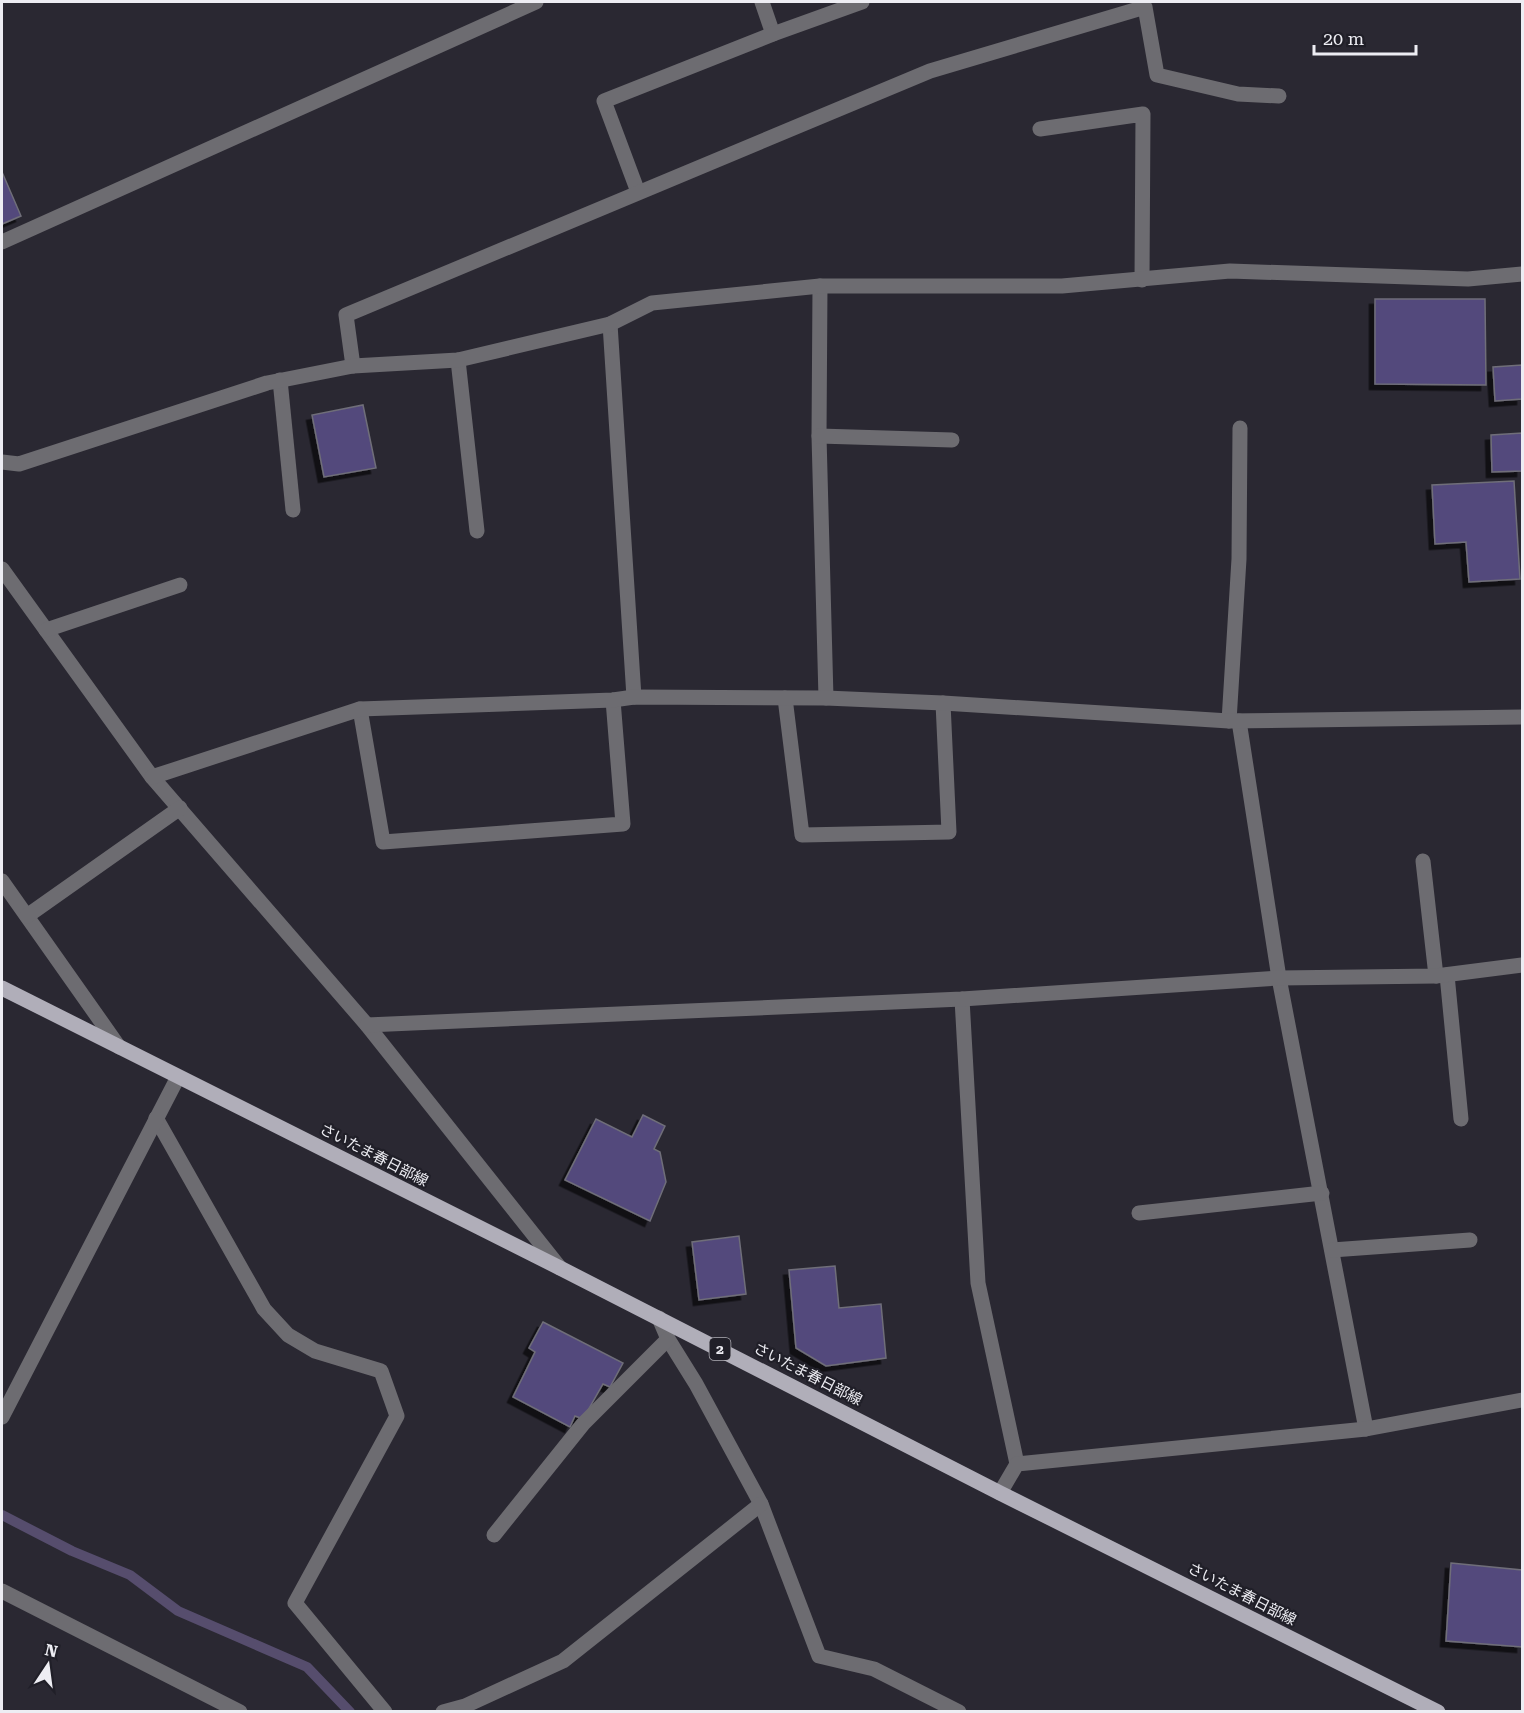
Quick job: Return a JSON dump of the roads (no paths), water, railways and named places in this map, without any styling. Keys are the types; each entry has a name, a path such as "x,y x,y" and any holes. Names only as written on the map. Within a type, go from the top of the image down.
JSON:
{"main road":[{"name":"さいたま春日部線","path":"2,988 1437,1712"}],"street":[{"path":"2,242 536,2"},
{"path":"762,2 773,34"},
{"path":"638,192 603,101 773,34 862,2"},
{"path":"352,366 346,315 930,70 1144,8 1157,75 1238,94 1279,96"},
{"path":"1040,129 1143,114 1142,280"},
{"path":"2,462 19,464 280,380 352,366 458,360 610,324 652,303 820,286 1062,286 1230,271 1468,279 1522,274"},
{"path":"820,286 819,436 826,698"},
{"path":"610,324 634,697"},
{"path":"458,360 477,531"},
{"path":"280,380 293,510"},
{"path":"1240,428 1234,721 1279,978 1322,1193 1365,1429"},
{"path":"819,436 952,440"},
{"path":"2,569 152,777 367,1025 560,1268"},
{"path":"46,630 180,585"},
{"path":"152,777 360,709 612,700 634,697 826,698 943,702 1234,721 1522,717"},
{"path":"785,698 802,834 949,832 943,702"},
{"path":"360,709 383,842 623,824 612,700"},
{"path":"27,916 180,808"},
{"path":"1423,861 1442,975 1461,1119"},
{"path":"2,881 119,1047"},
{"path":"367,1025 962,999 1279,978 1395,978 1442,975 1522,965"},
{"path":"962,999 978,1283 1017,1464 1000,1493"},
{"path":"2,1417 178,1077"},
{"path":"156,1118 264,1309 288,1335 315,1350 381,1371 397,1416 295,1603 385,1712"},
{"path":"1139,1213 1322,1193"},
{"path":"1332,1251 1470,1240"},
{"path":"659,1318 760,1504 819,1656 874,1669 959,1712"},
{"path":"494,1536 583,1424 669,1339"},
{"path":"1017,1464 1365,1429 1522,1400"},
{"path":"443,1712 465,1706 564,1661 760,1504"},
{"path":"2,1591 240,1712"}],"waterway":[{"path":"2,1515 72,1551 130,1575 178,1611 307,1667 350,1712"}]}
